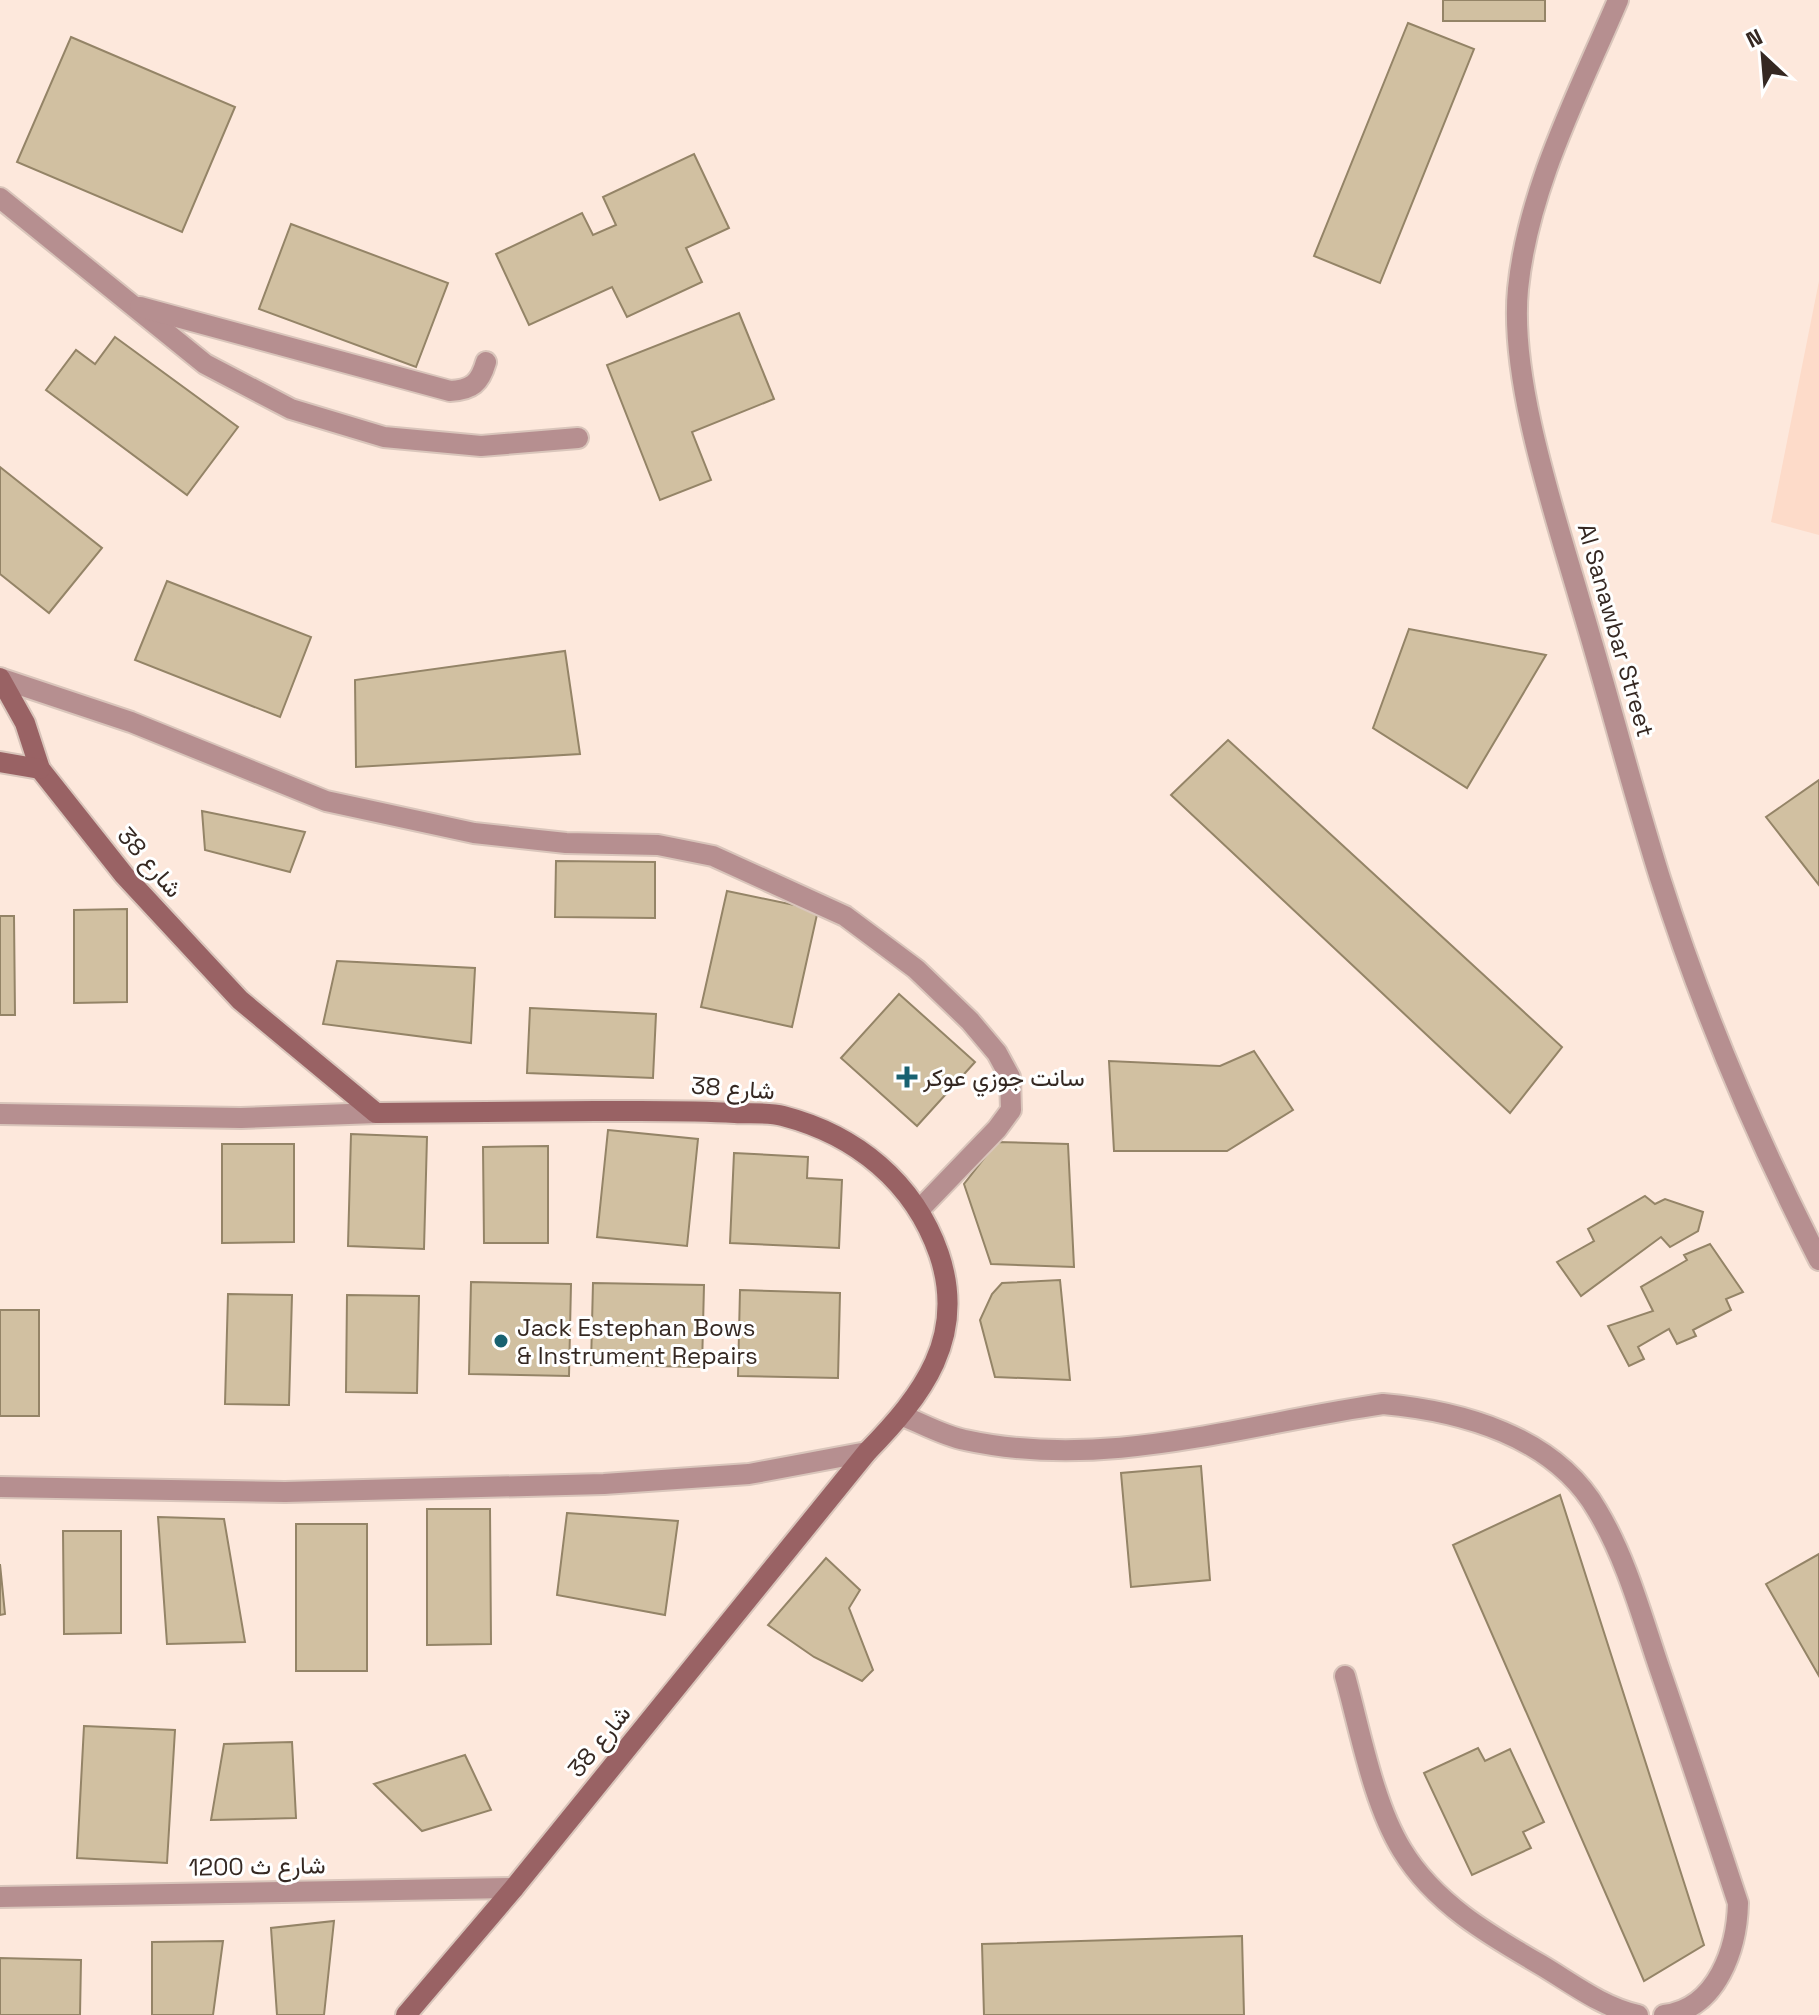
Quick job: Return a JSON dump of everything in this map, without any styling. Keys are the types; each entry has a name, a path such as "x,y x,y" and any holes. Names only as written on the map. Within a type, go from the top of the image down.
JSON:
{"street":[{"name":"Al Sanawbar Street","path":"1618,0 1542,182 1525,240 1518,292 1517,340 1523,385 1561,537 1660,878 1711,1022 1766,1155 1819,1260"},
{"path":"0,198 205,364 291,409 384,437 481,446 578,438"},
{"path":"129,304 450,391 467,390 481,378 486,362"},
{"path":"0,762 40,769 25,723 1,679"},
{"path":"1,679 131,722 326,801 418,824 474,833 566,843 658,845 713,856 845,916 927,979 997,1053 1010,1077 1011,1110 997,1129 919,1210"},
{"name":"شارع 38","path":"40,769 124,875 240,1000 376,1113 682,1110 780,1115 828,1131 872,1157 907,1190 930,1230 946,1277 948,1309 936,1361 920,1394 867,1452 514,1888 406,2015"},
{"path":"0,1114 241,1118 376,1113"},
{"path":"903,1416 962,1440 1065,1452 1125,1450 1383,1404 1423,1408 1472,1419 1519,1438 1560,1469 1596,1507 1623,1562 1738,1903 1737,1934 1729,1960 1716,1982 1676,2014 1664,2015"},
{"path":"0,1487 285,1492 604,1484 749,1474 867,1452"},
{"path":"1345,1676 1387,1819 1401,1850 1424,1880 1492,1937 1587,1995 1638,2015"},
{"name":"شارع ث 1200","path":"0,1897 514,1888"}],"shaded area":[{"path":"1819,281 1819,535 1771,522"}],"building":[{"path":"1443,0 1545,0 1545,21 1443,21"},
{"path":"1408,23 1474,49 1380,283 1314,256"},
{"path":"71,37 235,107 182,232 17,162"},
{"path":"694,154 729,228 686,248 702,282 627,317 612,287 529,325 496,254 582,213 593,235 616,225 603,197"},
{"path":"291,224 448,283 416,367 259,309"},
{"path":"739,313 774,399 692,432 711,480 660,500 607,365"},
{"path":"115,337 238,427 187,495 46,390 76,350 95,364"},
{"path":"0,467 102,548 49,613 0,574"},
{"path":"167,581 311,637 280,717 135,660"},
{"path":"1409,629 1546,655 1467,788 1373,728"},
{"path":"565,651 580,754 356,767 355,680"},
{"path":"1228,740 1562,1047 1510,1113 1171,795"},
{"path":"1819,780 1819,885 1766,817"},
{"path":"202,811 305,832 290,872 205,850"},
{"path":"556,861 655,862 655,918 555,917"},
{"path":"727,891 818,910 792,1027 701,1007"},
{"path":"127,909 127,1002 74,1003 74,910"},
{"path":"0,916 14,916 15,1015 0,1015"},
{"path":"337,961 475,968 471,1043 323,1024"},
{"path":"899,994 975,1062 917,1126 841,1058"},
{"path":"530,1008 656,1014 653,1078 527,1073"},
{"path":"1254,1051 1293,1110 1227,1151 1114,1151 1109,1061 1220,1066"},
{"path":"608,1130 698,1139 687,1246 597,1237"},
{"path":"351,1134 427,1137 424,1249 348,1246"},
{"path":"997,1142 1068,1144 1074,1267 991,1264 964,1184"},
{"path":"222,1144 294,1144 294,1242 222,1243"},
{"path":"548,1146 548,1243 484,1243 483,1147"},
{"path":"734,1153 808,1157 807,1178 842,1180 839,1248 730,1243"},
{"path":"1645,1196 1655,1204 1665,1199 1703,1212 1698,1231 1670,1247 1661,1237 1581,1296 1557,1262 1594,1241 1588,1229"},
{"path":"1710,1244 1743,1292 1726,1299 1731,1310 1693,1330 1696,1336 1677,1344 1669,1329 1638,1347 1644,1359 1629,1366 1608,1326 1653,1311 1641,1287 1687,1260 1684,1255"},
{"path":"1060,1280 1070,1380 995,1377 980,1320 992,1294 1002,1283"},
{"path":"471,1282 571,1284 569,1376 469,1374"},
{"path":"593,1283 704,1285 702,1367 591,1365"},
{"path":"740,1290 840,1293 838,1378 738,1376"},
{"path":"228,1294 292,1295 289,1405 225,1404"},
{"path":"347,1295 419,1296 417,1393 346,1392"},
{"path":"0,1310 39,1310 39,1416 0,1416"},
{"path":"1201,1466 1210,1580 1131,1587 1121,1473"},
{"path":"1560,1495 1704,1945 1644,1981 1453,1545"},
{"path":"427,1509 490,1509 491,1644 427,1645"},
{"path":"567,1513 678,1521 665,1615 557,1595"},
{"path":"158,1517 224,1519 245,1642 167,1644"},
{"path":"296,1524 367,1524 367,1671 296,1671"},
{"path":"63,1531 121,1531 121,1633 64,1634"},
{"path":"1819,1554 1819,1676 1766,1584"},
{"path":"826,1558 860,1590 849,1608 873,1670 862,1681 814,1657 768,1625"},
{"path":"0,1564 5,1614 0,1615"},
{"path":"84,1726 175,1730 167,1863 77,1858"},
{"path":"292,1742 296,1818 211,1820 224,1744"},
{"path":"1478,1748 1485,1761 1510,1749 1544,1822 1523,1832 1531,1848 1472,1875 1424,1773"},
{"path":"465,1755 491,1810 422,1831 374,1784"},
{"path":"334,1921 324,2015 277,2015 271,1928"},
{"path":"1242,1936 1244,2015 984,2015 982,1944"},
{"path":"223,1941 213,2015 152,2015 152,1942"},
{"path":"0,1958 81,1960 80,2015 0,2015"}],"place":[{"name":"سانت جوزي عوكر","path":"907,1077"},
{"name":"Jack Estephan Bows & Instrument Repairs","path":"501,1341"}]}
